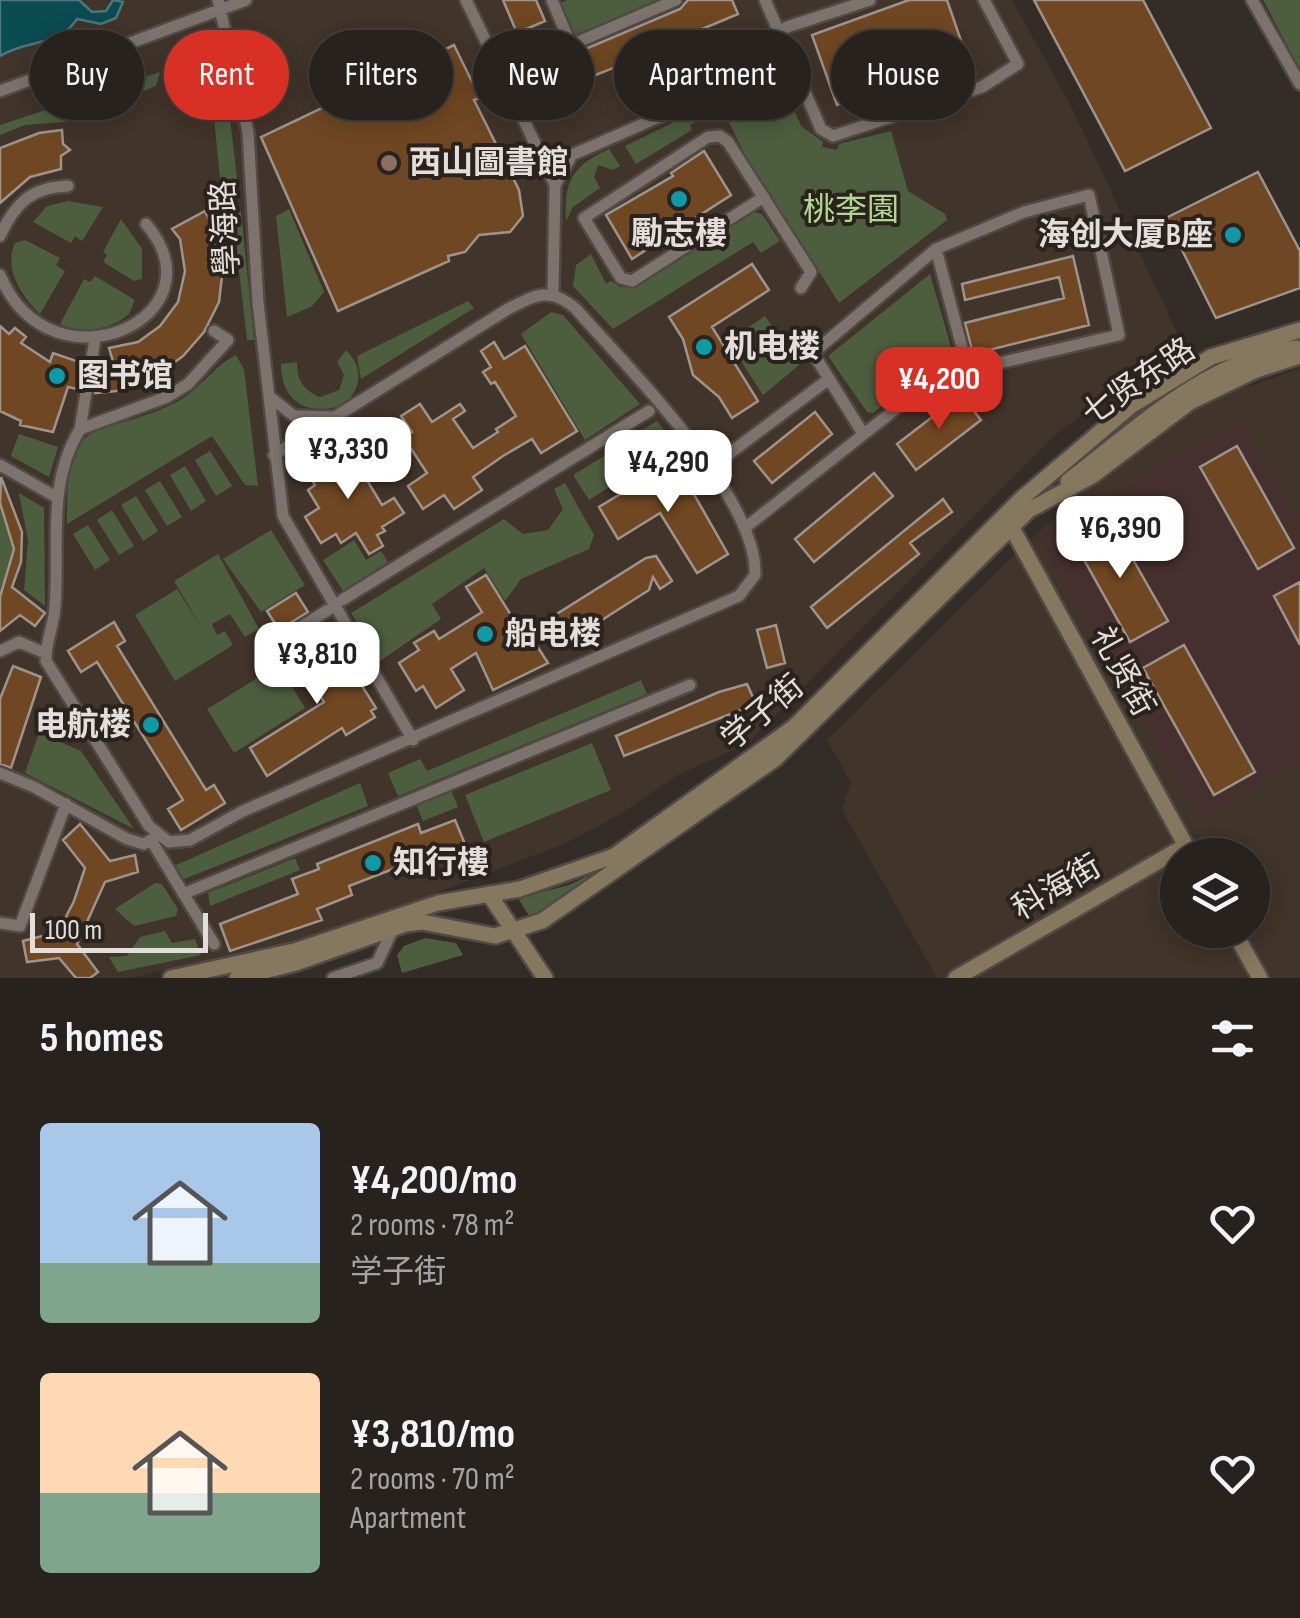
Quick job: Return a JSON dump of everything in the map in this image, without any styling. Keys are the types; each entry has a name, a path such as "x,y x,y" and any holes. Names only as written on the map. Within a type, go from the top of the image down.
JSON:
{"main road":[{"name":"七贤东路","path":"1025,505 1176,383 1246,350 1295,343"},
{"name":"学子街","path":"171,978 294,951 405,912 536,884 614,856 762,753 1025,505 1092,476 1190,402 1246,375 1295,343"},
{"name":"学子街","path":"238,978 422,922 469,934 515,933 542,921 775,759 1008,521"},
{"name":"礼贤街","path":"1008,521 1181,838"},
{"name":"科海街","path":"956,978 1160,865"},
{"path":"490,894 545,978"},
{"path":"1243,948 1260,978"}],"street":[{"path":"0,91 219,6 246,0"},
{"path":"466,0 554,186 552,293"},
{"path":"552,0 572,45 676,0"},
{"path":"765,0 778,30"},
{"path":"785,30 870,0"},
{"path":"811,108 820,129 833,136 982,87 1018,64 984,0"},
{"path":"1252,0 1300,84"},
{"name":"學海路","path":"219,6 248,132 258,303 283,516 413,740"},
{"path":"554,186 572,156 653,120"},
{"path":"764,198 632,281 621,278 584,218 715,136 728,142 764,198 811,272 801,288"},
{"path":"0,236 20,202 33,192 68,186"},
{"path":"746,526 935,378 1119,335 1089,195 1024,212 936,249 812,354 862,432"},
{"path":"0,275 3,291 43,326 70,336 95,339 131,327 148,315 160,297 167,258 162,242 146,224"},
{"path":"936,249 968,370"},
{"path":"0,773 127,839 144,844 155,838 170,842 190,840 243,811 739,596 754,575 746,526 710,468 576,309 552,293 537,294 508,310 274,455"},
{"path":"80,428 168,397 188,384 228,340 214,330"},
{"path":"95,339 80,428 62,466 56,497 55,614 46,662 155,838 214,944"},
{"path":"710,468 828,379"},
{"path":"270,397 282,410 306,420 337,416"},
{"path":"342,600 650,411"},
{"path":"0,466 56,497"},
{"path":"282,638 328,610"},
{"path":"0,651 20,642 46,653"},
{"path":"183,894 690,685"},
{"path":"0,923 20,926 66,804"},
{"path":"333,978 376,963 393,929"}],"shaded area":[{"path":"0,0 1012,0 1073,110 1181,341 1054,436 748,743 676,776 619,815 566,843 337,931 280,948 129,978 0,978"},
{"path":"1300,368 1300,978 937,978 842,810 851,783 827,740 1019,550 1094,483 1220,389 1251,386"},
{"path":"1239,420 1300,526 1300,762 1202,819 1038,537"}],"green space":[{"path":"659,0 589,30 572,30 561,3"},
{"path":"1263,0 1300,0 1300,69 1299,68"},
{"path":"160,72 156,86 144,91 144,77"},
{"path":"30,115 30,120 70,120 25,125 0,135 0,125"},
{"path":"214,120 230,120 239,194 221,191"},
{"path":"678,120 700,120 690,125 692,130 636,164 625,146"},
{"name":"桃李園","path":"728,120 798,120 823,142 822,147 837,150 839,144 891,131 908,191 945,214 947,220 839,303 745,155"},
{"path":"609,149 620,166 613,170 598,165 594,177 600,188 573,207 566,221 567,195 573,176 586,162"},
{"path":"68,201 103,207 82,241 75,236 71,243 33,222 47,206"},
{"path":"224,204 241,212 254,340 247,340 235,236"},
{"path":"289,209 324,292 311,307 287,317 276,216"},
{"path":"754,212 762,214 780,241 761,253 753,242 613,329 573,286 576,265 591,254 606,284 611,281 620,287 635,287"},
{"path":"121,219 142,249 142,279 134,281 103,262 107,255 103,252"},
{"path":"25,240 60,258 56,265 65,271 40,314 21,291 13,272 15,243"},
{"path":"930,274 953,354 873,413 867,412 828,356"},
{"path":"95,276 135,300 129,314 96,329 60,324 84,279 90,282"},
{"path":"468,301 474,308 361,379 357,356"},
{"path":"551,312 563,315 640,404 585,440 521,334"},
{"path":"765,316 799,365 763,395 728,341"},
{"path":"346,350 356,364 358,378 354,392 343,405 319,409 291,397 281,364 297,362 302,384 320,397 339,390 344,375 337,362"},
{"path":"236,355 244,369 258,486 245,485 212,436 67,524 72,461 79,445 90,434 175,403"},
{"path":"657,421 680,450 657,459 639,432"},
{"path":"19,434 58,447 49,477 11,456"},
{"path":"614,450 629,475 589,500 573,475"},
{"path":"210,451 232,486 216,496 195,460"},
{"path":"185,466 206,501 191,511 170,475"},
{"path":"160,481 182,517 167,526 145,490"},
{"path":"565,483 594,535 589,549 521,579 505,601 484,568 432,604 441,619 380,661 351,613 504,519 523,534 548,530 563,509 554,489"},
{"path":"0,486 16,514 21,547 16,580 0,609"},
{"path":"19,493 44,508 45,606 24,590 28,541"},
{"path":"136,496 158,531 143,541 121,505"},
{"path":"112,510 134,546 119,555 97,520"},
{"path":"88,525 110,560 95,570 73,534"},
{"path":"271,530 305,585 261,612 223,559"},
{"path":"354,540 366,560 381,551 388,562 343,591 323,560"},
{"path":"218,554 259,629 245,637 230,614 212,624 217,635 225,631 233,645 175,681 135,615 177,589 203,630 174,581"},
{"path":"279,665 305,708 234,753 207,709"},
{"path":"641,680 647,694 398,796 388,773 420,759 427,771"},
{"path":"39,733 81,751 134,829 25,773"},
{"path":"592,743 611,790 484,842 465,795"},
{"path":"360,783 368,806 184,879 174,866"},
{"path":"451,790 458,807 423,821 416,804"},
{"path":"295,858 300,870 210,906 208,893"},
{"path":"619,861 531,919 518,898 569,885"},
{"path":"155,883 162,884 178,909 176,916 134,926 115,909"},
{"path":"165,931 172,943 195,939 201,955 118,972 109,957 127,956 140,937"},
{"path":"425,938 456,943 463,955 402,973 397,955 404,946"}],"water":[{"path":"0,0 79,0 92,12 106,11 113,0 123,2 116,18 101,24 77,19 67,30 30,30 30,45 0,56"}],"building":[{"path":"503,0 536,0 545,21 516,30"},
{"path":"688,0 732,0 738,14 700,30 630,30 680,9"},
{"path":"909,0 947,0 957,30 831,30 831,88 812,35"},
{"path":"1034,0 1143,0 1211,128 1125,171"},
{"path":"614,37 614,68 594,76 594,45"},
{"name":"西山圖書館","path":"453,45 473,84 473,120 484,120 519,190 523,216 510,232 479,235 465,252 448,256 449,261 338,311 261,137 309,114 309,120 453,120"},
{"path":"62,130 63,144 70,150 61,156 61,169 30,177 0,203 0,148 39,133"},
{"name":"勵志樓","path":"704,151 731,195 632,259 606,215 673,176 671,173"},
{"name":"海创大厦B座","path":"1258,172 1300,251 1300,288 1216,318 1166,218"},
{"path":"205,211 220,242 223,268 219,302 204,332 183,356 157,375 116,391 95,393 100,366 115,368 109,348 138,342 160,326 178,302 185,271 180,239 172,229"},
{"path":"1073,256 1089,325 973,354 965,323 1064,298 1059,277 965,300 962,284"},
{"name":"机电楼","path":"752,264 769,290 712,327 758,401 732,418 719,397 693,375 683,339 669,317"},
{"name":"图书馆","path":"0,326 9,334 15,328 26,337 21,343 50,362 53,353 82,363 77,389 68,387 53,432 20,425 21,421 0,411"},
{"path":"494,342 504,359 525,346 577,431 541,453 532,439 503,456 473,477 482,490 454,509 444,495 423,509 408,486 427,473 404,438 412,432 401,416 420,404 432,422 460,404 465,411 453,419 473,448 498,432 496,429 516,416 495,382 491,384 483,372 491,367 481,351"},
{"path":"961,395 981,420 916,470 897,444"},
{"path":"815,412 832,434 772,483 754,461"},
{"path":"1237,446 1294,548 1258,569 1200,467"},
{"path":"331,450 344,471 369,456 377,469 365,477 382,505 394,498 404,513 382,527 385,531 377,535 383,546 369,554 356,533 341,543 336,534 321,543 305,517 319,508 308,490 315,485 304,466"},
{"path":"675,461 728,554 697,573 660,513 618,539 599,507"},
{"path":"874,473 893,496 814,562 795,539"},
{"path":"1,477 22,532 21,562 12,587 45,613 35,626 20,615 0,631 0,597 14,549 0,503"},
{"path":"943,499 952,512 910,543 919,554 827,628 811,607"},
{"path":"1110,519 1168,621 1130,642 1073,540"},
{"path":"656,556 672,581 660,589 653,577 649,590 572,639 569,634 564,637 552,617 646,558"},
{"name":"船电楼","path":"486,575 527,641 532,638 548,663 493,690 476,653 451,669 464,690 436,708 423,686 416,691 399,663 419,650 414,643 434,631 439,639 482,612 466,587"},
{"path":"1300,582 1300,645 1274,596"},
{"path":"296,593 308,612 279,630 267,611"},
{"name":"电航楼","path":"114,622 125,641 117,646 206,790 214,785 225,803 181,830 168,809 183,800 97,662 81,672 68,651"},
{"path":"776,625 785,663 767,668 757,630"},
{"path":"318,628 353,685 359,681 376,708 371,711 375,717 346,735 342,728 267,776 250,748 324,702 289,646"},
{"path":"1184,645 1255,772 1214,795 1143,668"},
{"path":"13,666 41,677 11,768 0,764 0,699"},
{"path":"747,684 756,704 624,756 616,736"},
{"path":"455,820 465,844 408,870 406,864 349,886 352,895 317,909 322,920 230,951 220,924 298,894 292,879 319,869 317,864 418,824 421,833"},
{"path":"80,824 110,861 135,855 138,872 105,882 77,944 98,972 90,978 76,978 59,958 27,962 23,941 58,932 74,901 85,868 63,840"}],"place":[{"name":"西山圖書館","path":"389,163"},
{"name":"勵志樓","path":"679,199"},
{"name":"海创大厦B座","path":"1233,235"},
{"name":"机电楼","path":"704,347"},
{"name":"图书馆","path":"57,376"},
{"name":"船电楼","path":"485,634"},
{"name":"电航楼","path":"151,725"},
{"name":"知行樓","path":"373,863"}]}
